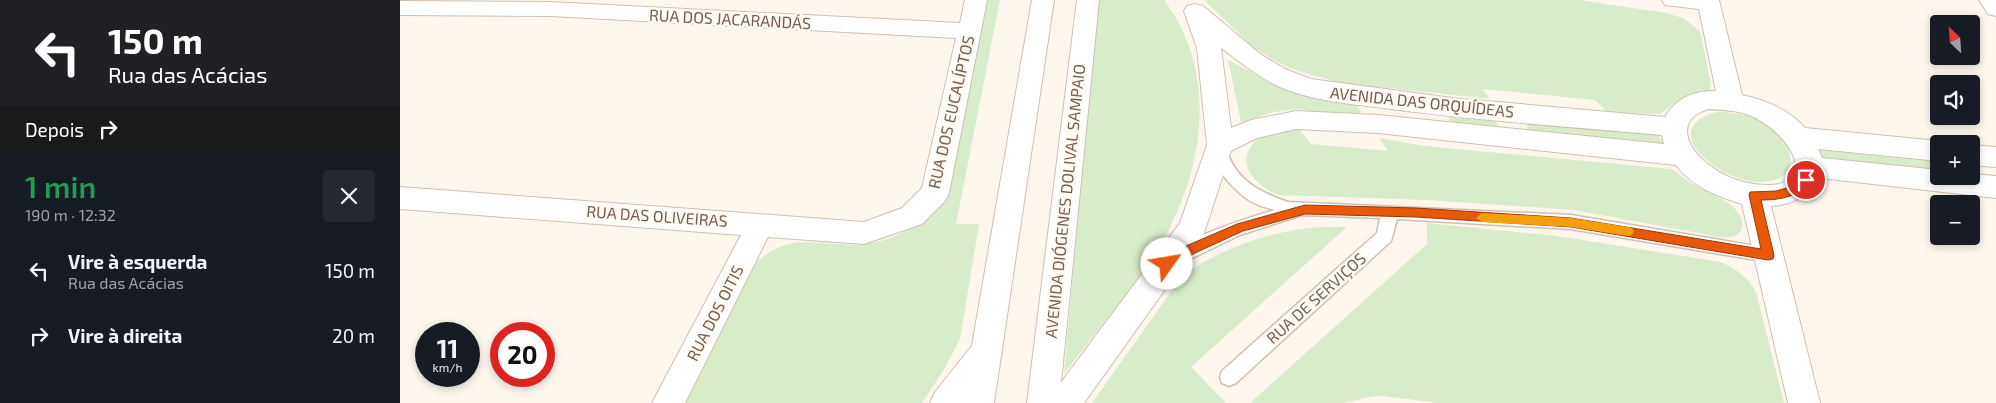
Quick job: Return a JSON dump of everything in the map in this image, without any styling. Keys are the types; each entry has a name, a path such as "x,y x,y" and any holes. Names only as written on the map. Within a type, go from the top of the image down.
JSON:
{"street":[{"name":"RUA DOS EUCALÍPTOS","path":"912,216 934,193 976,0"},
{"path":"978,403 1043,0"},
{"name":"AVENIDA DIÓGENES DOLIVAL SAMPAIO","path":"1043,403 1088,0"},
{"path":"1673,0 1709,2 1731,101"},
{"path":"1990,0 1996,9"},
{"path":"1065,403 1193,228 1220,144 1209,48 1191,6"},
{"name":"AVENIDA DAS ORQUÍDEAS","path":"1191,6 1226,39 1266,68 1288,81 1313,90 1424,105 1673,127"},
{"name":"RUA DOS JACARANDÁS","path":"400,8 550,9 970,31"},
{"path":"1378,98 1378,124"},
{"path":"1710,100 1731,101 1750,105 1769,113 1786,124 1799,137 1808,152 1811,166 1806,180 1794,190 1776,196 1754,195 1733,191 1712,182 1695,170 1682,156 1674,141 1673,127 1679,114 1692,105 1710,100"},
{"path":"1516,112 1518,139"},
{"name":"AVENIDA DAS ORQUÍDEAS","path":"1220,144 1251,130 1296,120 1378,124 1682,156"},
{"path":"1799,137 1930,150"},
{"path":"1980,156 1996,157"},
{"path":"1811,166 1996,187"},
{"path":"1754,195 1804,403"},
{"name":"RUA DAS OLIVEIRAS","path":"400,198 864,233 912,216"},
{"name":"RUA DOS OITIS","path":"668,403 761,224"},
{"path":"946,403 986,352"}],"lane":[{"path":"1220,144 1221,156 1234,180 1245,190 1272,204 1305,210 1390,212 1571,222 1768,255"},
{"path":"1167,264 1190,250 1241,227 1305,210"},
{"name":"RUA DE SERVIÇOS","path":"1229,377 1384,236 1390,212"}],"green space":[{"path":"983,0 1000,0 956,224 979,224 960,339 945,368 922,403 679,403 753,265 768,254 793,243 863,244 901,234 921,222"},
{"path":"1097,0 1164,0 1181,27 1192,55 1198,85 1200,115 1197,145 1190,176 1180,205 1167,233 1132,287 1064,374"},
{"path":"1204,0 1579,0 1666,13 1683,18 1700,31 1711,84 1710,91 1680,99 1660,114 1607,112 1595,100 1482,89 1490,99 1342,83 1283,65 1254,48"},
{"path":"1228,60 1281,87 1314,99 1355,105 1358,106 1361,112 1354,117 1298,109 1274,112 1241,122"},
{"path":"1717,112 1734,113 1750,117 1772,128 1787,148 1790,167 1784,174 1774,180 1759,182 1743,180 1712,164 1692,142 1692,130 1699,120"},
{"path":"1449,116 1491,120 1497,123 1497,128 1450,125"},
{"path":"1528,124 1658,135 1664,144 1526,130"},
{"path":"1288,128 1299,129 1311,144 1388,151 1379,138 1425,146 1672,169 1695,185 1731,205 1740,216 1741,229 1739,234 1722,238 1574,210 1427,200 1278,195 1269,191 1255,179 1247,164 1247,156 1250,147 1258,139 1268,133"},
{"path":"1821,150 1930,161 1930,174 1823,161 1818,153"},
{"path":"1427,223 1557,236 1721,262 1737,271 1756,292 1784,403 1439,403 1383,396 1368,397 1345,403 1250,403 1427,244"},
{"path":"1321,227 1347,227 1191,367 1226,403 1092,403 1183,275 1232,248 1266,236"}],"slow traffic":[{"path":"1482,218 1571,222 1628,232"}],"route":[{"path":"1167,264 1215,237 1272,217 1305,210 1416,213 1571,222 1768,255 1754,195 1776,196 1794,190 1806,180"}]}
